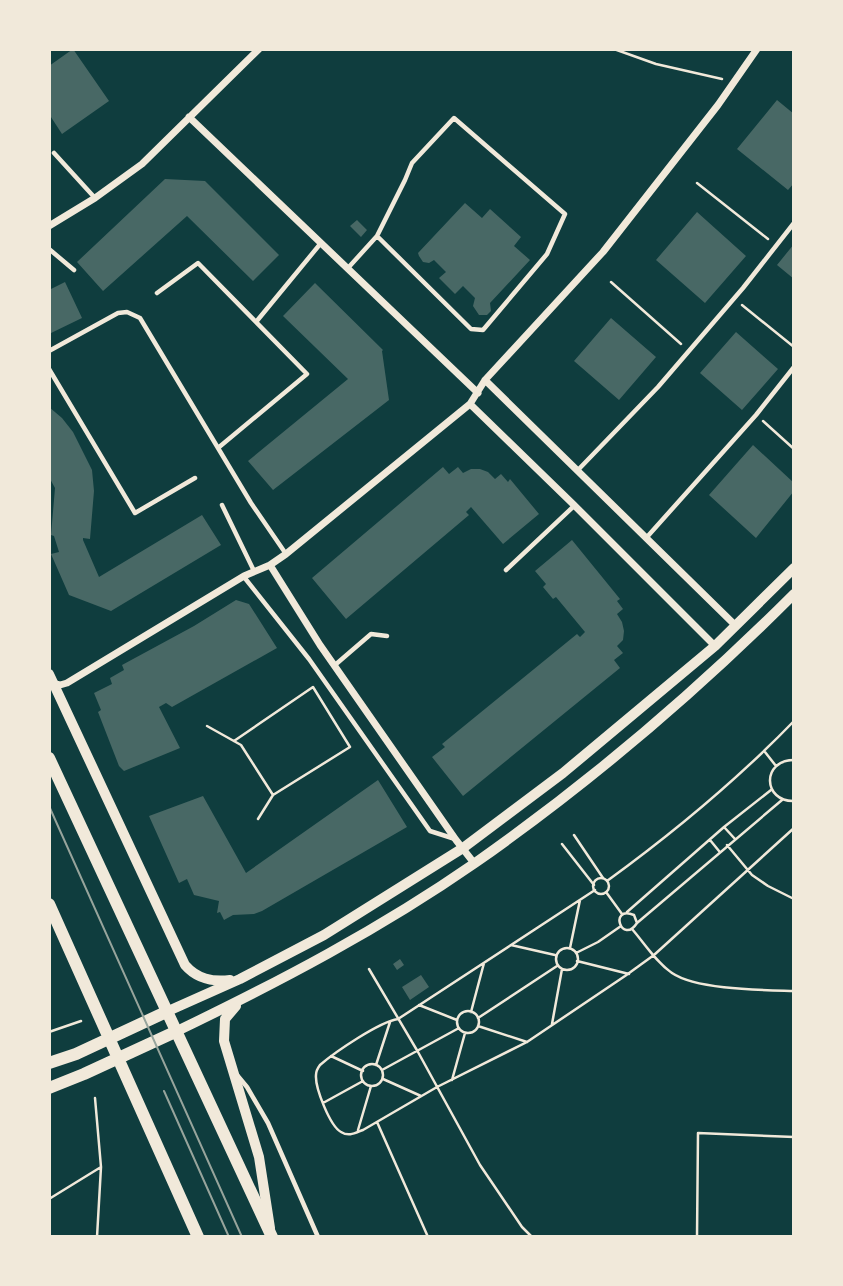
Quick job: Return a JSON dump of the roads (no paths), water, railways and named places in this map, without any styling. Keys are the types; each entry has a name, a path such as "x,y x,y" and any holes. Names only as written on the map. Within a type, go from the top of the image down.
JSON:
{"main road":[{"path":"49,758 272,1236"},
{"path":"49,904 198,1237"},
{"path":"49,1063 76,1054 166,1012"},
{"path":"49,1088 176,1032"}],"street":[{"path":"49,226 95,198 142,164 259,49"},
{"path":"50,680 60,685 72,680 244,576 270,565 470,404 485,380 603,252 735,82 757,49"},
{"path":"189,117 478,393"},
{"path":"485,380 749,639"},
{"path":"470,404 727,659"},
{"path":"270,565 334,666 474,863"},
{"path":"166,1012 290,954 349,920 564,773 715,646 794,568"},
{"path":"176,1032 310,965 474,863 598,770 727,659 794,594"},
{"path":"50,680 185,965 190,971 207,980 240,979"},
{"path":"250,996 225,1019 224,1041 259,1157 272,1236"}],"lane":[{"path":"348,268 377,236 412,163 454,118 565,214 547,254 483,330 471,329 377,236"},
{"path":"54,153 95,198"},
{"path":"577,471 658,387 794,223"},
{"path":"256,322 322,243"},
{"path":"49,249 74,270"},
{"path":"157,293 198,263 307,374 218,448"},
{"path":"49,351 118,313 127,312 141,318 251,503 286,554"},
{"path":"646,538 756,415 794,366"},
{"path":"49,369 135,513 195,478"},
{"path":"222,505 254,571"},
{"path":"506,570 574,505"},
{"path":"244,576 309,659 430,831 459,844"},
{"path":"334,666 371,634 387,636"},
{"path":"232,1069 247,1087 268,1123 318,1237"}],"tram line":[{"path":"49,806 242,1237"},
{"path":"164,1091 229,1237"}]}
